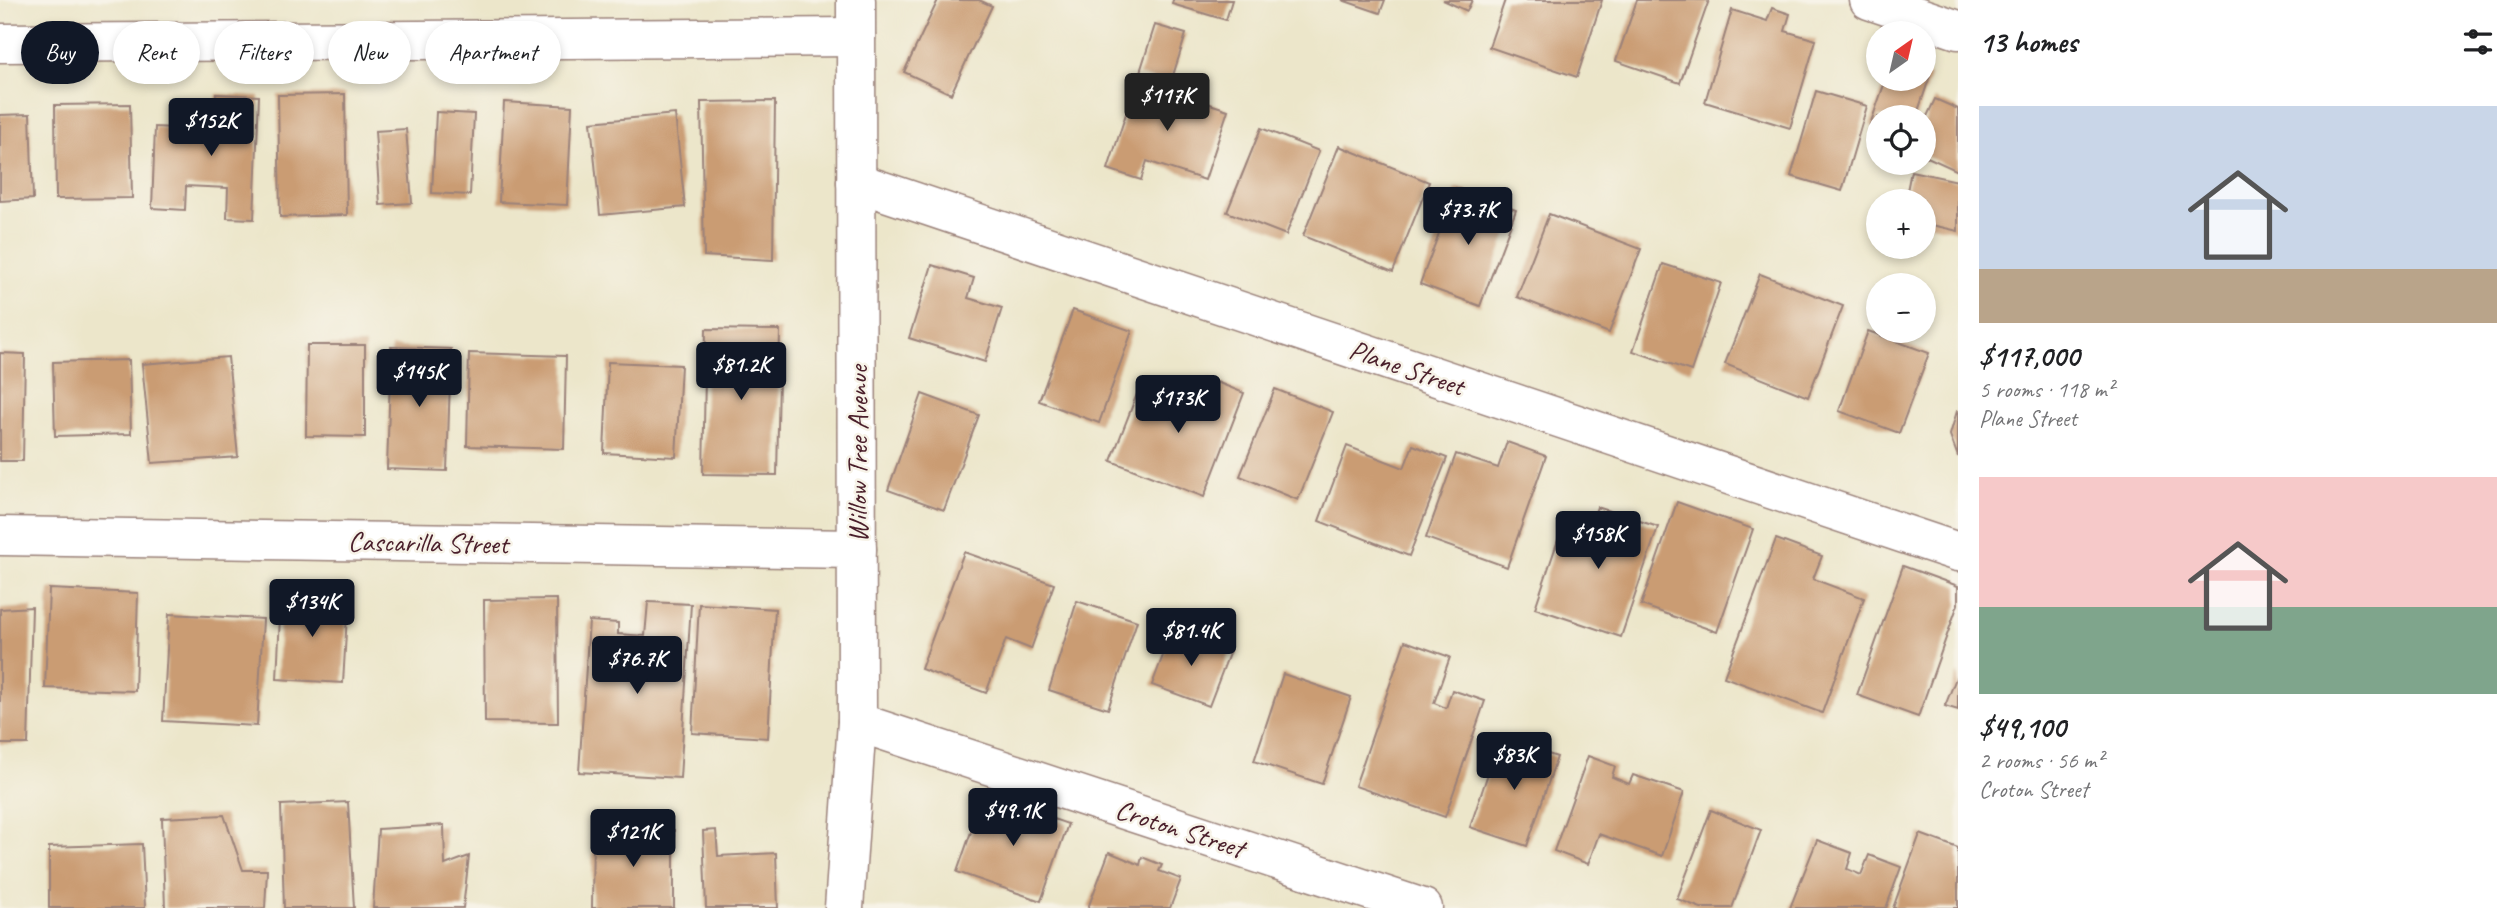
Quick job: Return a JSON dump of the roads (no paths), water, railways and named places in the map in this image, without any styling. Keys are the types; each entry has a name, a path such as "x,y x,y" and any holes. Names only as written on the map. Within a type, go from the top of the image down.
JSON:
{"street":[{"path":"1869,0 1958,30"},
{"path":"0,43 856,18"},
{"name":"Willow Tree Avenue","path":"844,908 857,722 856,18"},
{"name":"Plane Street","path":"856,181 1958,552"},
{"name":"Cascarilla Street","path":"0,536 857,549"},
{"name":"Croton Street","path":"857,722 1423,908"}]}
